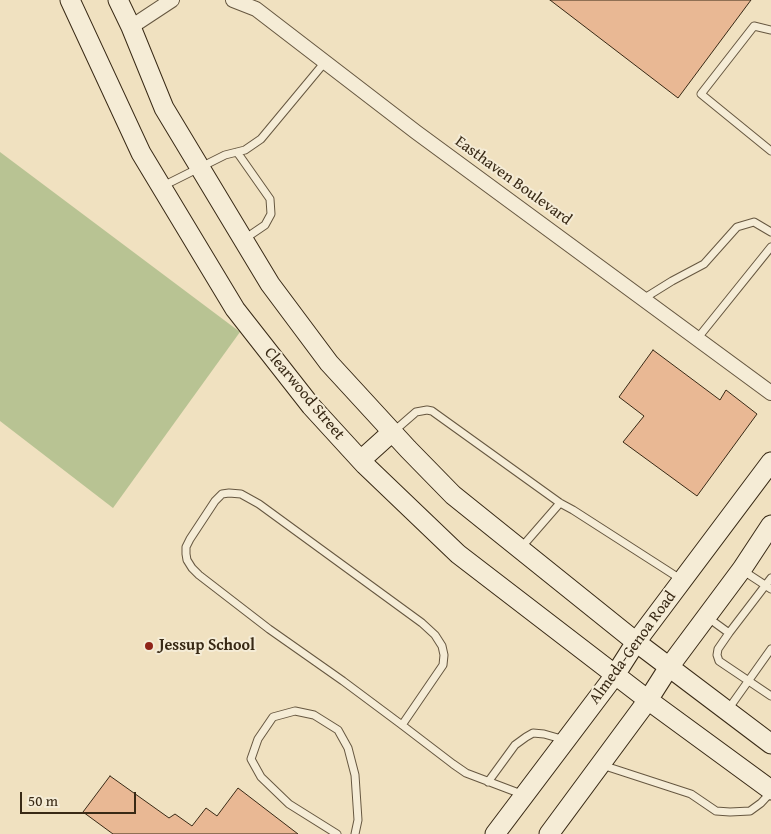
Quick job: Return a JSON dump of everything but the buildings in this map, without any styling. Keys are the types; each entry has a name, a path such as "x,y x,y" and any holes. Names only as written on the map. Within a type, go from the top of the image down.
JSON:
{"main road":[{"name":"Clearwood Street","path":"70,0 141,153 161,187 234,309 311,406 360,460 458,554 648,700 771,791"},
{"path":"118,0 164,108 270,284 329,363 453,495 636,642 771,744"},
{"path":"360,460 392,432"},
{"name":"Almeda-Genoa Road","path":"495,834 615,675 636,642 771,462"},
{"path":"548,834 648,700 669,667 742,569 771,525"}],"street":[{"path":"131,27 172,0"},
{"name":"Easthaven Boulevard","path":"233,0 256,9 416,132 771,393"}],"lane":[{"path":"771,30 754,26 701,94 771,151"},
{"path":"161,187 225,155 245,150 261,138 324,62"},
{"path":"237,152 270,200 271,214 265,225 243,240"},
{"path":"643,299 704,264 737,227 754,222 771,232"},
{"path":"697,339 771,247"},
{"path":"392,432 416,412 432,411 560,503 682,580"},
{"path":"402,725 443,665 444,655 442,646 435,635 422,623 259,504 241,494 222,494 215,501 186,548 187,560 192,568 268,629 344,681 402,725 466,773 524,796"},
{"path":"520,549 560,503"},
{"path":"742,569 768,587"},
{"path":"771,578 768,587 729,633 716,655 720,661 771,696"},
{"path":"706,617 729,633"},
{"path":"727,711 771,649"},
{"path":"337,834 289,804 261,777 254,765 251,759 258,739 274,717 295,711 314,715 338,730 348,748 355,775 358,820 355,834"},
{"path":"488,782 515,746 526,737 533,734 544,734 566,740"},
{"path":"600,765 691,794 716,810 730,812 750,811 761,803 771,791"}],"green space":[{"path":"0,152 240,332 113,508 0,421"}],"place":[{"name":"Jessup School","path":"149,646"}]}
